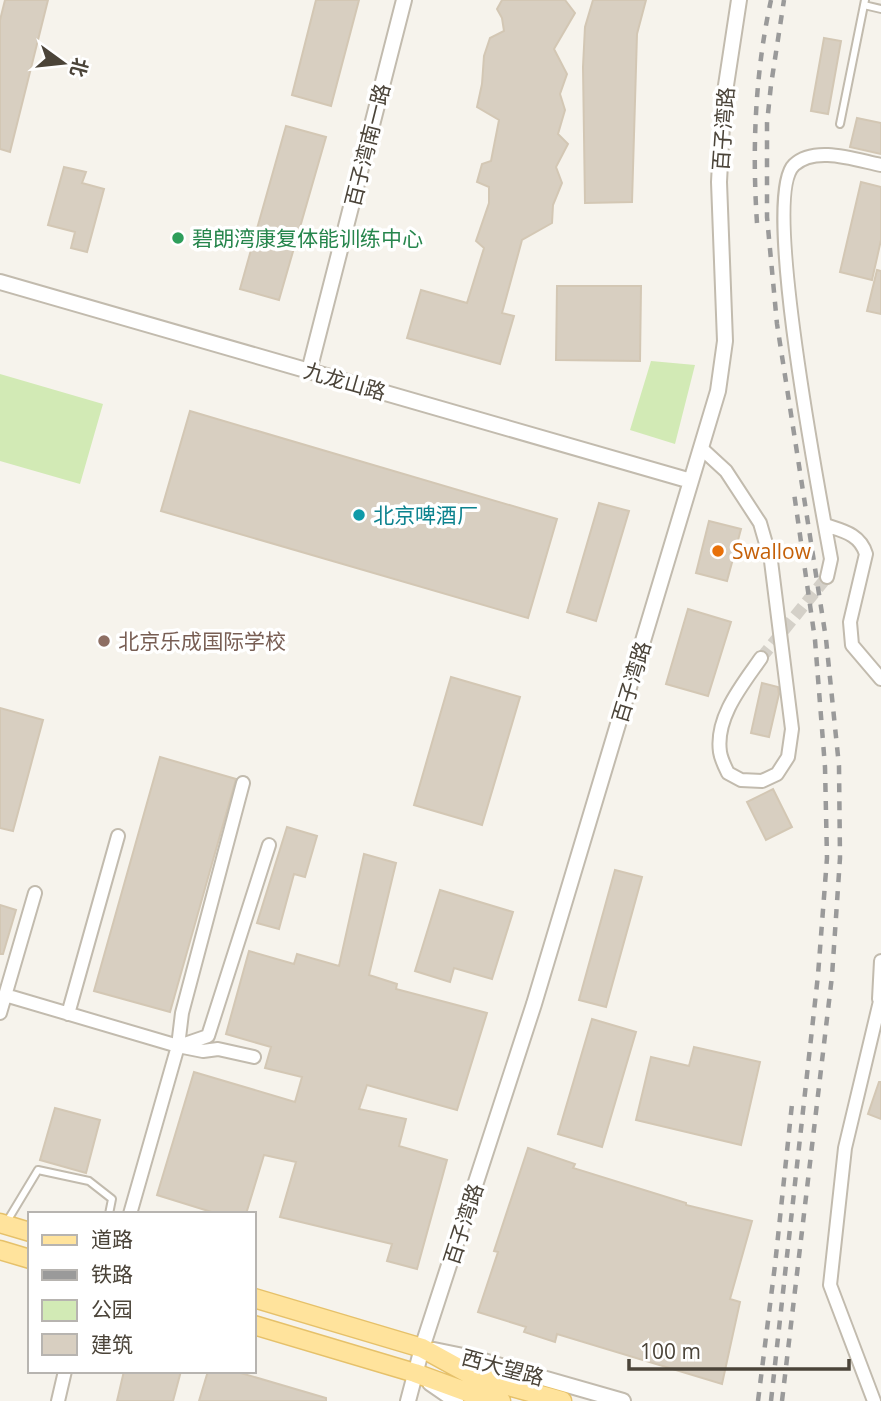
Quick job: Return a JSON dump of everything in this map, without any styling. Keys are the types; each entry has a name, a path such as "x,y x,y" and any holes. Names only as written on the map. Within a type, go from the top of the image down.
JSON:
{"main road":[{"path":"3,1224 28,1230"},
{"path":"0,1250 28,1258"},
{"name":"西大望路","path":"256,1299 422,1348 473,1376 562,1401"},
{"name":"西大望路","path":"256,1326 501,1401"}],"street":[{"name":"百子湾南一路","path":"309,371 404,0"},
{"name":"百子湾路","path":"415,1373 534,1003 718,391 725,341 719,182 723,105 739,0"},
{"path":"827,577 831,559 797,359 786,259 785,183 792,167 807,156 833,156 881,165"},
{"name":"九龙山路","path":"0,282 691,481"},
{"path":"701,448 726,471 760,523 771,561 792,729 788,757 777,774 762,781 741,780 727,773 720,752 722,730 730,705 761,658"},
{"path":"825,525 851,533 863,544 866,554 850,622 852,645 881,679"},
{"path":"131,1212 178,1046 182,1013 243,783"},
{"path":"68,1014 118,836"},
{"path":"178,1046 208,1036 269,845"},
{"path":"0,1013 35,893"},
{"path":"874,1401 831,1285 845,1148 880,998 881,961"},
{"path":"5,995 178,1046 203,1051 218,1049 254,1057"},
{"name":"西大望路","path":"422,1348 473,1358 623,1401"},
{"path":"58,1401 65,1373"},
{"path":"408,1401 415,1373"},
{"name":"西大望路","path":"415,1373 456,1401"}],"lane":[{"path":"840,124 864,3 881,9"},
{"path":"3,1224 38,1170 89,1181 112,1199 109,1212"}],"green space":[{"path":"651,361 695,365 675,444 630,430"},
{"path":"0,374 103,404 80,484 0,461"}],"building":[{"path":"5,0 48,0 10,152 0,149 0,20"},
{"path":"316,0 359,0 331,106 292,95"},
{"path":"502,0 565,0 575,13 554,49 567,74 560,94 565,110 558,134 568,144 556,167 562,183 553,205 552,223 522,240 502,313 514,316 500,364 407,338 421,290 467,303 484,248 476,241 489,203 489,187 477,182 482,164 491,161 499,120 477,107 484,56 490,38 504,31 497,9"},
{"path":"593,0 646,0 637,34 632,202 585,203 583,67 585,27"},
{"path":"824,38 841,41 828,114 811,111"},
{"path":"857,118 881,123 881,154 850,147"},
{"path":"286,126 326,137 279,300 240,289"},
{"path":"64,167 86,172 82,183 104,189 87,252 71,248 75,232 48,225"},
{"path":"861,182 881,187 881,240 872,280 840,272"},
{"path":"877,270 881,271 881,314 867,311"},
{"path":"557,286 641,286 640,361 556,360"},
{"name":"北京啤酒厂","path":"190,411 557,519 528,618 161,511"},
{"path":"599,503 629,511 596,621 567,612"},
{"name":"Swallow","path":"709,521 741,529 727,581 696,573"},
{"path":"688,609 731,622 708,696 666,684"},
{"path":"451,677 520,697 482,825 414,805"},
{"path":"762,683 778,687 779,694 769,737 751,733"},
{"path":"0,708 43,720 13,831 0,828"},
{"path":"160,757 236,779 170,1012 94,991"},
{"path":"773,789 792,827 766,840 747,802"},
{"path":"287,827 317,836 305,877 294,874 279,929 257,923"},
{"path":"364,854 396,863 369,975 397,984 396,989 487,1013 457,1110 367,1085 359,1109 406,1119 399,1146 447,1160 417,1269 387,1261 392,1244 280,1217 296,1162 264,1155 247,1212 212,1212 157,1195 194,1072 295,1102 302,1077 265,1068 271,1047 226,1034 249,951 294,964 297,954 339,966"},
{"path":"615,870 642,877 606,1007 579,1000"},
{"path":"440,890 513,912 492,979 454,968 450,982 415,971"},
{"path":"0,905 16,910 3,954 0,954"},
{"path":"592,1019 636,1032 602,1147 558,1134"},
{"path":"694,1047 760,1062 741,1145 636,1120 651,1057 689,1066"},
{"path":"881,1082 881,1119 868,1114"},
{"path":"55,1108 100,1120 86,1173 40,1160"},
{"path":"528,1148 575,1164 573,1168 686,1205 752,1221 730,1299 740,1302 722,1384 557,1334 555,1342 524,1332 526,1327 478,1312 498,1252 494,1251"},
{"path":"124,1373 180,1373 173,1401 117,1401"},
{"path":"207,1373 241,1373 326,1398 326,1401 199,1401"}],"tunnel":[{"path":"761,658 827,577"}],"railway":[{"path":"757,223 756,111 761,55 771,0"},
{"path":"782,1401 832,976 840,858 839,766 826,639 777,324 767,217 767,123 784,0"},
{"path":"771,1401 818,975 827,858 825,767 815,640 794,493"},
{"path":"758,1401 792,1104"}],"place":[{"name":"碧朗湾康复体能训练中心","path":"178,238"},
{"name":"北京啤酒厂","path":"359,515"},
{"name":"Swallow","path":"718,551"},
{"name":"北京乐成国际学校","path":"104,641"}]}
